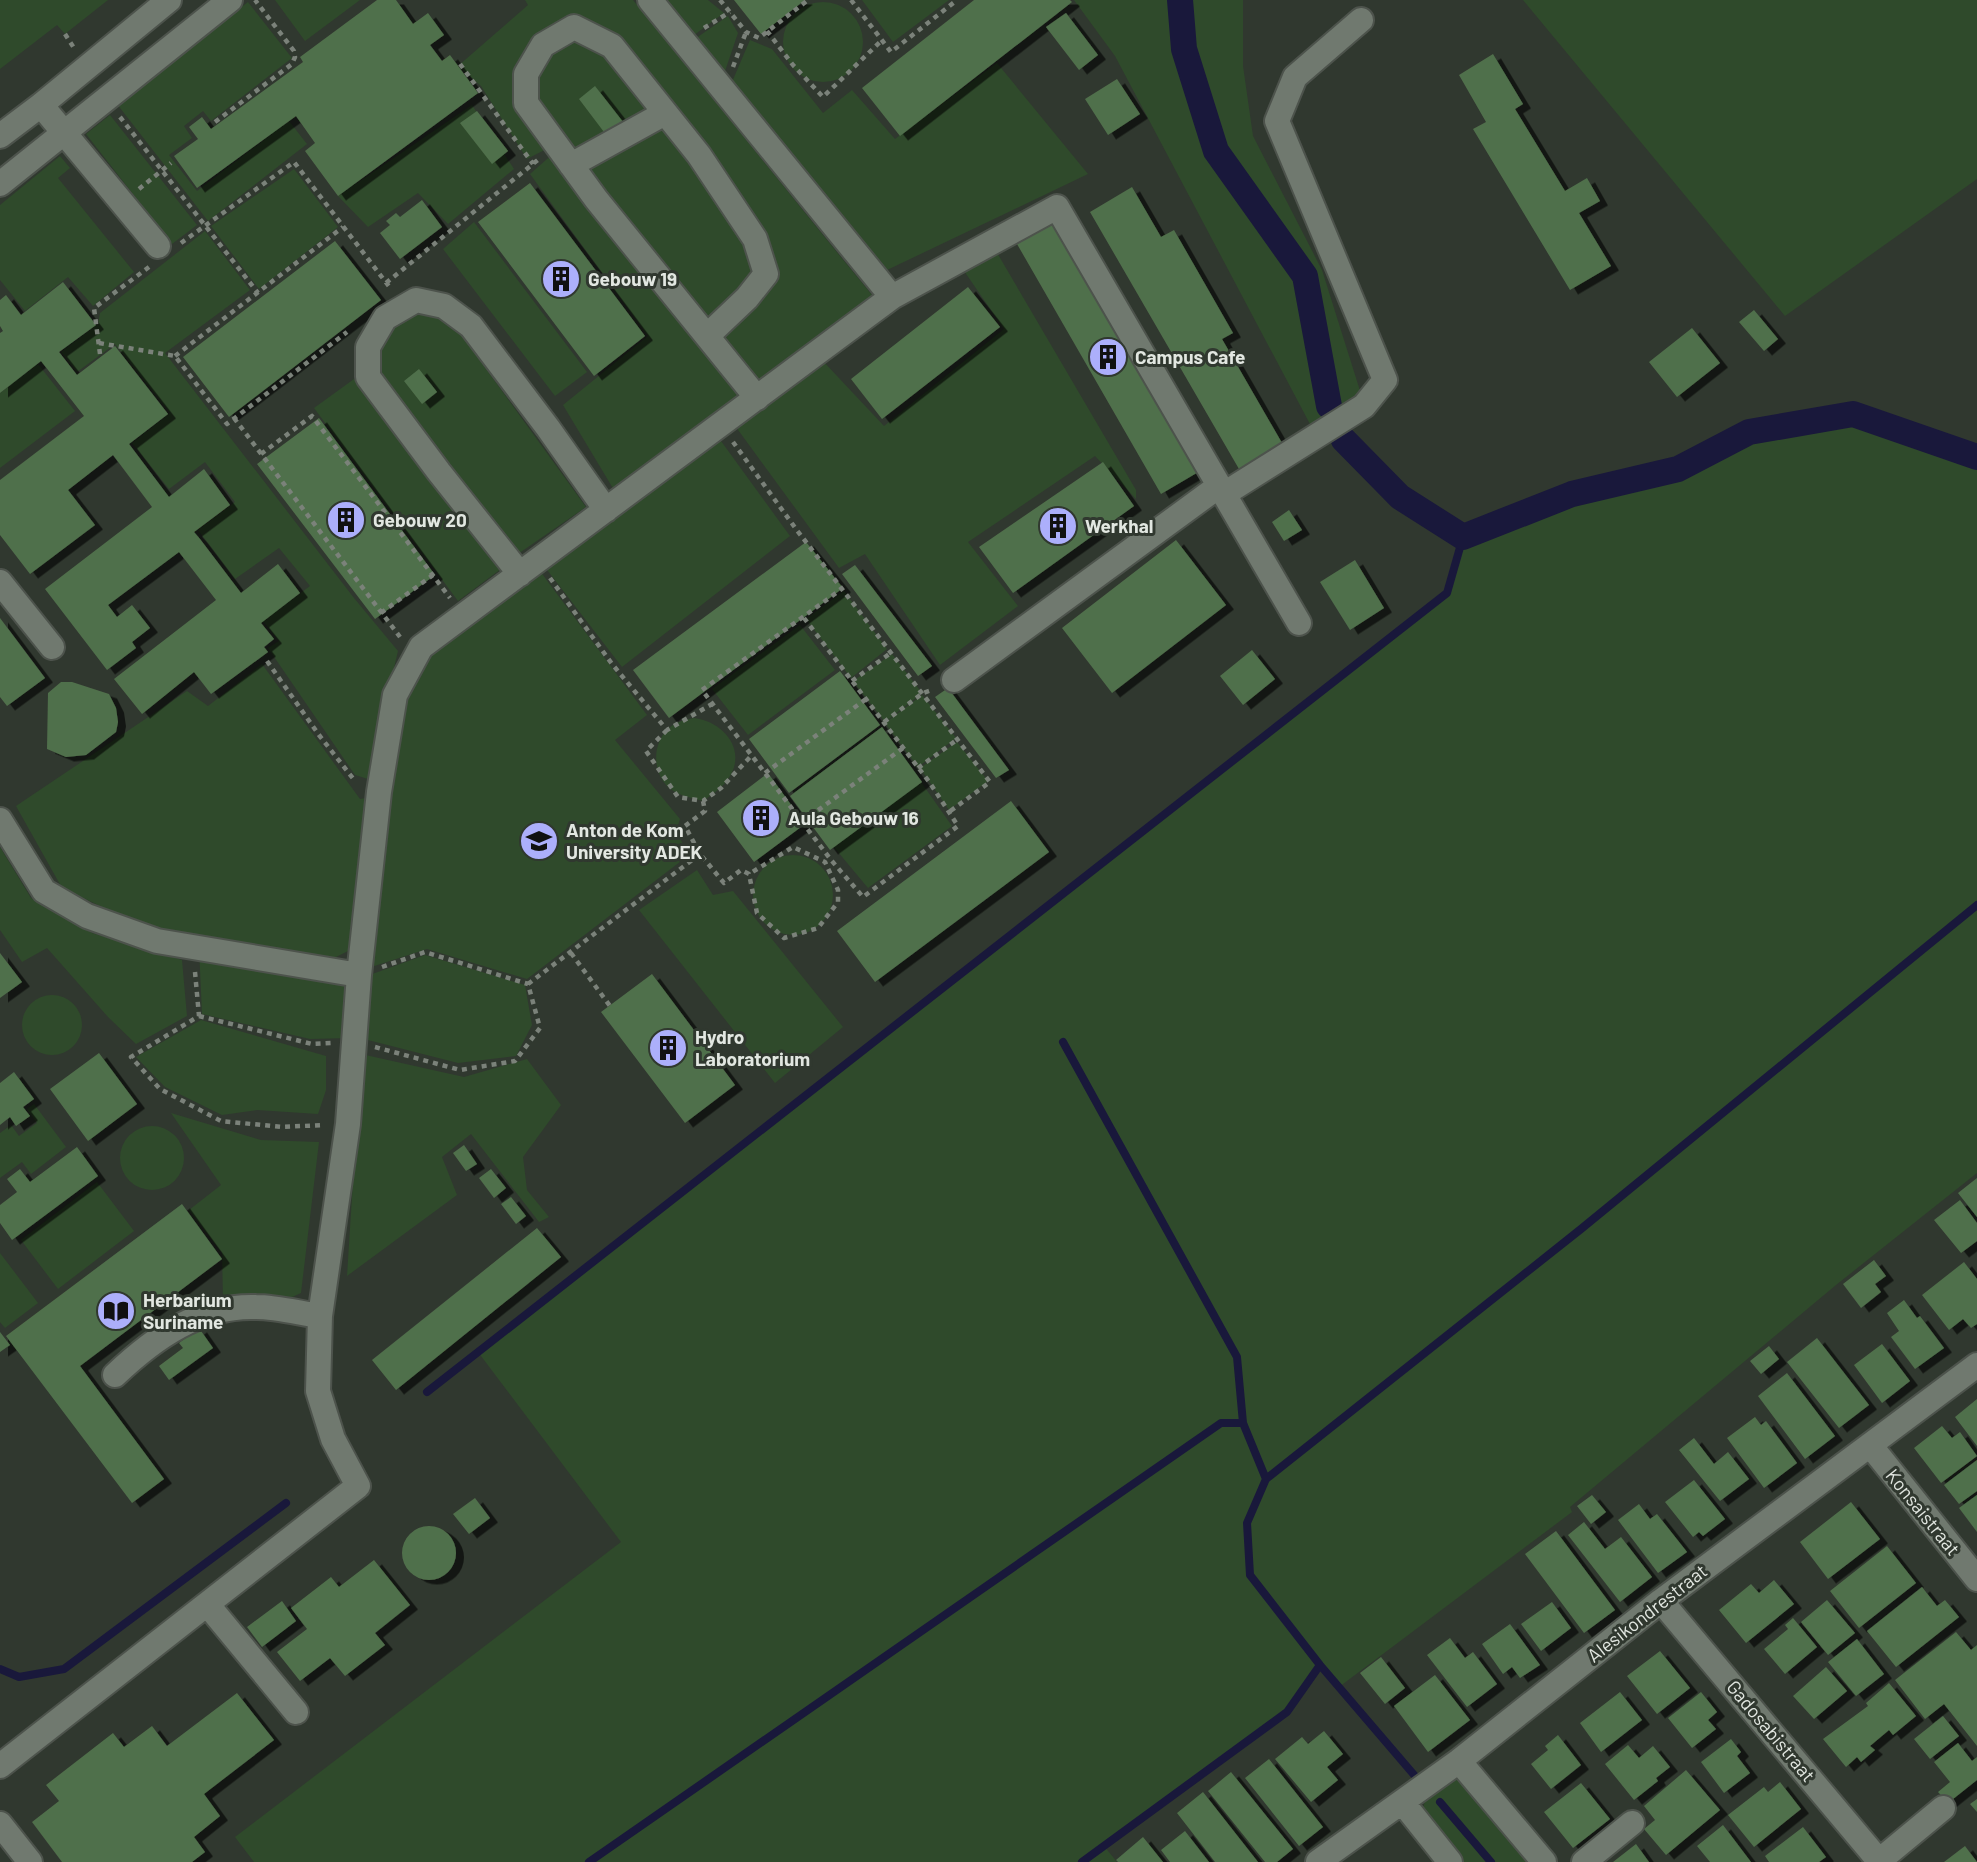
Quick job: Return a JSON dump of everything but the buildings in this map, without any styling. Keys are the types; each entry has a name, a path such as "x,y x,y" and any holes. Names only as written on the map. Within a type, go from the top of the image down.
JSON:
{"street":[{"path":"0,136 169,0"},
{"path":"0,184 230,0"},
{"path":"650,0 892,297"},
{"path":"954,680 1222,490 1364,406 1385,380 1277,121 1295,78 1361,20"},
{"path":"707,336 747,298 766,274 755,239 699,155 612,46 574,27 544,45 526,74 526,103 571,165 707,336 757,398"},
{"path":"41,105 158,246"},
{"path":"571,165 665,113"},
{"path":"0,1766 358,1486 333,1439 318,1391 320,1316 348,1124 359,975 379,792 395,695 421,647 892,297 1057,207 1299,623"},
{"path":"528,567 439,472 368,377 368,347 385,318 416,300 444,306 471,326 606,510"},
{"path":"0,582 52,647"},
{"path":"0,820 44,891 87,916 157,941 359,975"},
{"path":"115,1375 151,1342 207,1313 255,1307 320,1316"},
{"name":"Alesikondrestraat","path":"1318,1862 1459,1761 1661,1601 1977,1365"},
{"name":"Konsaistraat","path":"1870,1445 1977,1579"},
{"name":"Gadosabistraat","path":"1661,1601 1880,1862"},
{"path":"207,1604 296,1712"},
{"path":"1459,1761 1544,1862"},
{"path":"1403,1803 1450,1862"},
{"path":"1880,1862 1943,1808"},
{"path":"1584,1862 1632,1823"},
{"path":"0,1824 30,1862"}],"path":[{"path":"215,122 292,64 295,57 294,51 255,0"},
{"path":"720,0 746,32 759,38 808,0"},
{"path":"851,0 891,52 957,0"},
{"path":"683,40 730,12"},
{"path":"723,90 746,32"},
{"path":"767,32 822,97 882,40"},
{"path":"460,64 533,164"},
{"path":"106,99 258,293"},
{"path":"386,283 556,144"},
{"path":"205,225 294,162 395,295"},
{"path":"135,193 171,163"},
{"path":"175,356 343,227"},
{"path":"94,307 100,354"},
{"path":"99,343 175,356 227,424 352,328"},
{"path":"261,454 312,416 463,615"},
{"path":"234,418 415,657"},
{"path":"721,425 796,529 844,588 990,782 949,812"},
{"path":"528,567 667,730"},
{"path":"381,613 433,575"},
{"path":"804,618 884,722 958,826 863,897 802,822 702,690 844,588"},
{"path":"852,681 892,652"},
{"path":"267,661 319,735 364,791 379,792"},
{"path":"884,722 923,693"},
{"path":"765,773 866,699"},
{"path":"712,704 667,730 646,751 678,797 703,801 721,788 751,755"},
{"path":"918,768 958,739"},
{"path":"802,822 903,748"},
{"path":"703,801 705,811 685,826 700,854 724,883 741,870 750,874"},
{"path":"793,847 825,862 838,890 838,902 818,928 784,938 757,914 750,874 793,847"},
{"path":"528,984 700,854"},
{"path":"192,947 199,1016"},
{"path":"359,975 425,952 528,984"},
{"path":"570,953 610,1006"},
{"path":"348,1124 282,1127 221,1121 160,1089 131,1058 199,1016 312,1044 354,1042 460,1070 515,1061 540,1028 528,984"}],"green space":[{"path":"0,0 108,0 65,34 57,25 0,69"},
{"path":"275,0 360,0 305,41"},
{"path":"525,0 633,0 877,301 757,385 719,335 772,279 763,230 574,18 519,104 556,144 527,159 481,86 458,66 528,5"},
{"path":"658,0 708,0 724,13 686,41"},
{"path":"862,0 949,0 893,42"},
{"path":"1074,0 1243,0 1243,66 1253,136 1322,270 1362,397 1311,426 1115,56"},
{"path":"1523,0 1977,0 1977,179 1785,316"},
{"path":"248,2 292,58 211,121 203,111 184,126 192,138 169,155 197,191 289,121 307,144 208,221 117,104"},
{"path":"823,2 838,5 851,14 860,27 863,42 860,57 851,70 838,79 823,82 808,79 795,70 786,57 783,42 786,27 795,14 808,5"},
{"path":"728,16 738,33 721,83 689,43"},
{"path":"577,34 609,53 656,112 573,154 530,101 546,48"},
{"path":"750,40 772,49 823,113 852,90 895,139 997,63 1088,174 885,271 732,82"},
{"path":"472,105 514,169 448,224 418,193 368,227 338,196"},
{"path":"110,115 197,225 172,244 86,134"},
{"path":"663,124 748,240 757,277 705,326 577,168"},
{"path":"555,152 745,393 614,490 563,405 648,336 530,174"},
{"path":"60,156 70,168 58,178 134,272 93,306 68,277 25,311 0,280 0,205"},
{"path":"294,169 338,227 259,289 211,226"},
{"path":"474,222 587,372 555,396 443,249"},
{"path":"205,231 250,290 165,353 398,651 368,779 355,775 268,648 279,641 263,621 310,586 279,548 235,579 198,530 235,502 205,462 169,489 132,443 170,413 115,344 77,372 61,352 98,324 100,313"},
{"path":"996,251 1136,490 1136,499 1095,456 968,542 1018,606 940,665 865,554 839,568 733,423 822,360 884,426 1004,329 962,268"},
{"path":"429,308 458,330 586,507 515,556 375,366 378,341 399,320"},
{"path":"38,364 75,411 0,468 0,393"},
{"path":"354,379 378,403 505,566 458,601 314,408"},
{"path":"1853,414 1977,457 1977,1173 1836,1285 1570,1507 1572,1512 1339,1687 1320,1665 1287,1712 1104,1846 1117,1862 254,1862 235,1837 621,1542 478,1352 1447,593 1463,537 1572,494 1678,469 1749,432"},
{"path":"713,430 790,536 622,667 541,562"},
{"path":"537,567 647,715 615,740 680,819 676,831 689,855 527,979 427,949 362,970 400,694 424,650"},
{"path":"844,591 887,649 851,678 806,619"},
{"path":"800,625 835,670 748,735 712,689"},
{"path":"892,654 922,693 885,722 853,681"},
{"path":"262,664 360,799 372,797 354,948 330,960 149,929 62,888 16,806 187,691 208,706"},
{"path":"922,695 956,738 918,767 885,723"},
{"path":"694,718 716,726 731,741 735,751 732,772 723,786 703,801 668,787 659,773 656,757 663,734 674,724"},
{"path":"957,742 988,781 949,810 920,768"},
{"path":"921,782 952,826 868,888 833,846"},
{"path":"0,847 31,898 92,933 182,960 187,1016 136,1044 108,1017 47,948 22,962 0,930"},
{"path":"793,855 808,858 821,867 830,880 833,895 830,910 821,923 808,932 793,935 778,932 765,923 756,910 753,895 756,880 765,867 778,858"},
{"path":"697,870 713,895 733,891 843,1027 775,1083 639,910"},
{"path":"199,948 354,979 350,1038 310,1039 202,1014"},
{"path":"425,955 525,985 532,1025 516,1056 458,1063 360,1038 364,977"},
{"path":"46,995 58,995 77,1008 82,1025 80,1037 69,1050 58,1055 46,1055 27,1042 22,1031 22,1019 35,1000"},
{"path":"201,1020 326,1056 326,1090 318,1114 257,1110 222,1115 165,1087 136,1057"},
{"path":"361,1054 464,1077 527,1059 561,1105 523,1157 527,1190 549,1217 539,1222 471,1134 442,1157 457,1195 347,1276"},
{"path":"34,1104 66,1147 31,1174 22,1162 0,1178 0,1133 11,1125 19,1136 37,1123 27,1109"},
{"path":"171,1113 261,1140 319,1142 301,1293 277,1304 223,1300 222,1253 189,1210 221,1185"},
{"path":"146,1126 158,1126 175,1135 182,1146 182,1170 175,1181 158,1190 146,1190 134,1185 125,1176 120,1164 120,1152 125,1140 134,1131"},
{"path":"97,1182 134,1231 58,1289 21,1240"},
{"path":"0,1253 38,1303 5,1328 0,1322"},
{"path":"1454,1778 1468,1785 1534,1862 1457,1862 1422,1813 1425,1800"}],"waterway":[{"path":"1180,0 1184,49 1216,151 1305,276 1329,406"},
{"path":"1344,440 1400,497 1463,537 1572,494 1678,469 1749,432 1853,414 1977,457"},
{"path":"427,1392 1447,593 1463,537"},
{"path":"1415,1776 1320,1665 1250,1575 1247,1523 1266,1479 1581,1229 1977,905"},
{"path":"1063,1042 1237,1357 1243,1423"},
{"path":"589,1862 1221,1423 1243,1423 1266,1479"},
{"path":"0,1669 19,1677 64,1669 286,1503"},
{"path":"1082,1862 1287,1712 1320,1665"},
{"path":"1440,1802 1491,1862"}],"place":[{"name":"Gebouw 19","path":"561,279"},
{"name":"Campus Cafe","path":"1108,357"},
{"name":"Gebouw 20","path":"346,520"},
{"name":"Werkhal","path":"1058,526"},
{"name":"Aula Gebouw 16","path":"761,818"},
{"name":"Anton de Kom University ADEK","path":"539,841"},
{"name":"Hydro Laboratorium","path":"668,1048"},
{"name":"Herbarium Suriname","path":"116,1311"}]}
